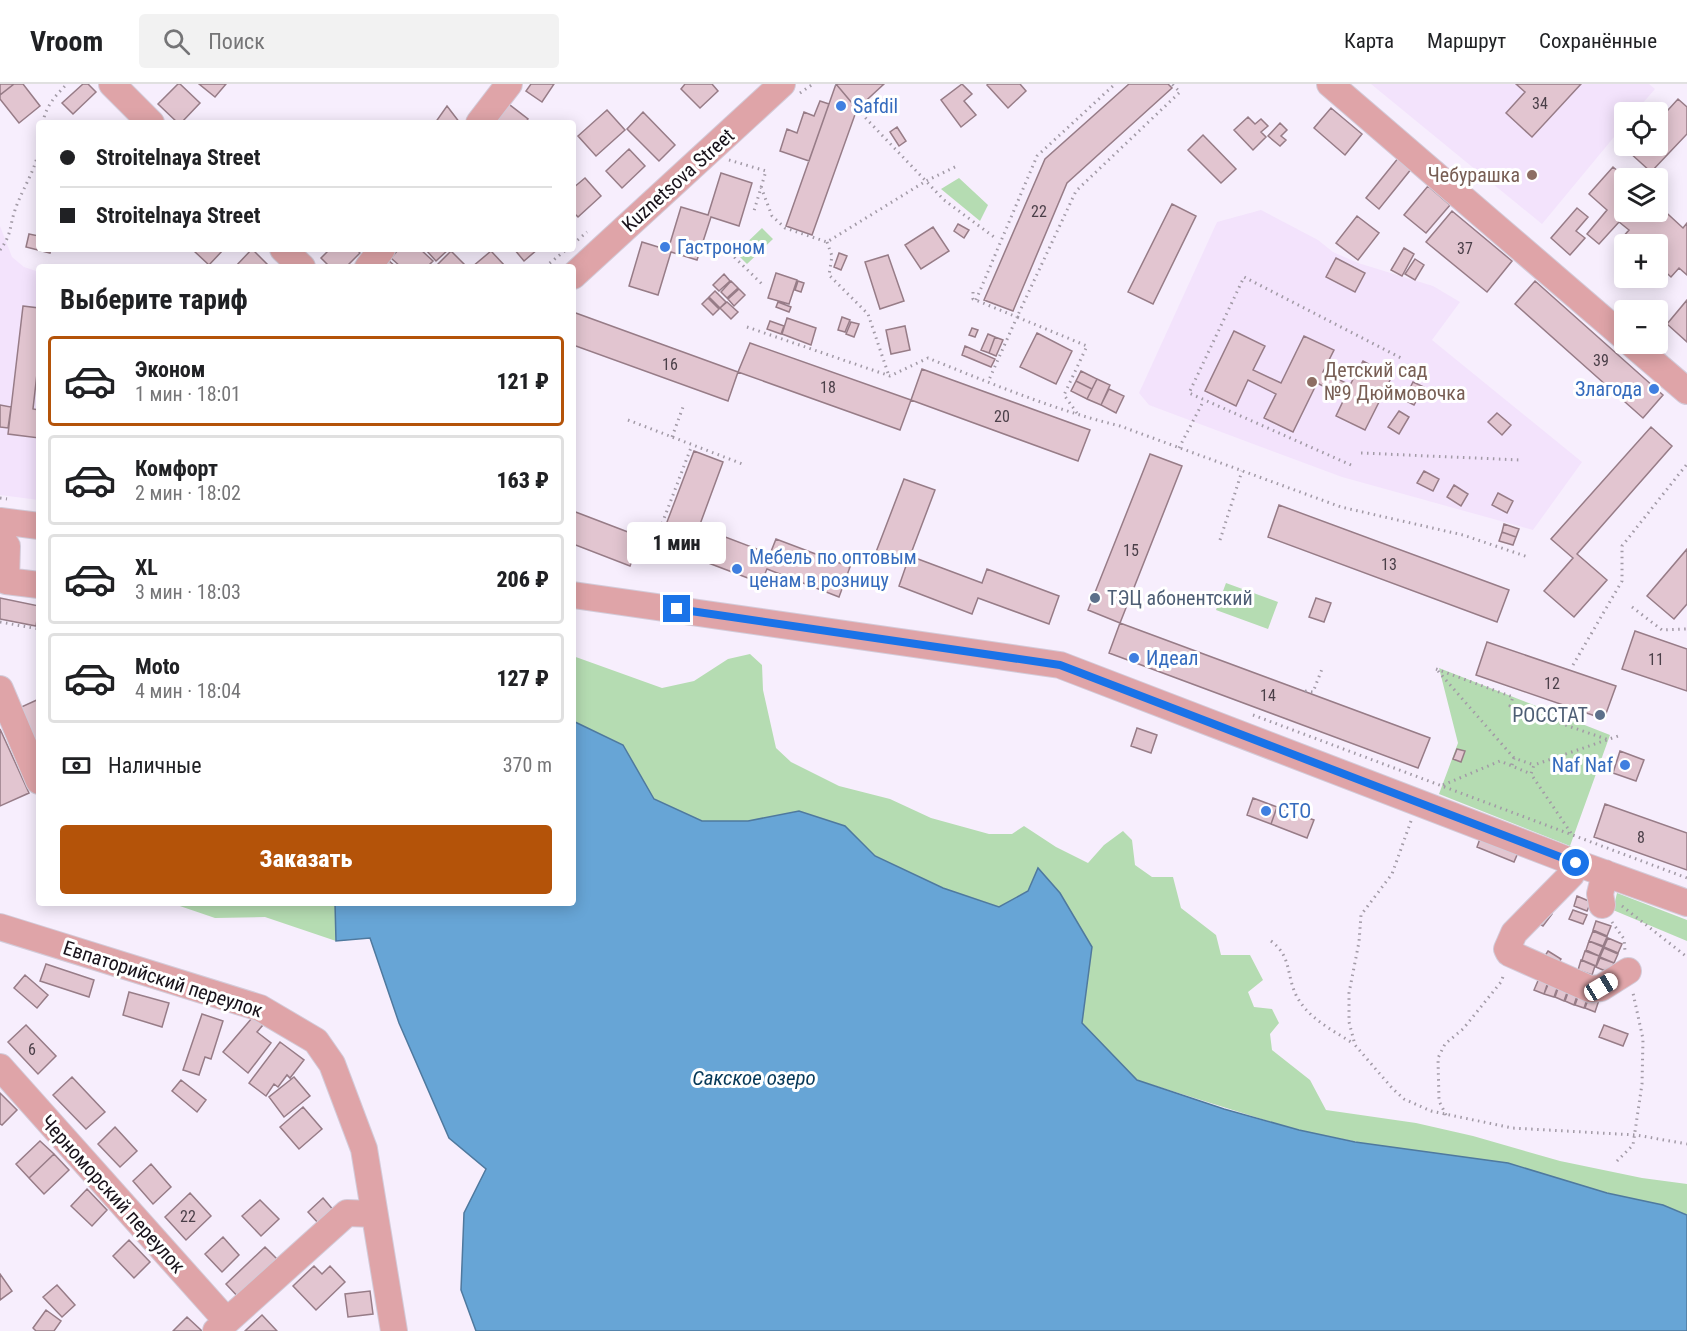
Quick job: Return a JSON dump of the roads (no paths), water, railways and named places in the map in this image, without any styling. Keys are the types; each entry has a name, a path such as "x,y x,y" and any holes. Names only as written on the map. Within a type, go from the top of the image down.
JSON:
{"street":[{"path":"112,84 148,120"},
{"path":"481,120 509,84"},
{"name":"Kuznetsova Street","path":"576,273 782,84"},
{"path":"1330,84 1614,328"},
{"path":"286,252 299,264"},
{"path":"370,264 380,252"},
{"path":"1644,354 1687,391"},
{"path":"0,521 36,526"},
{"path":"0,536 36,540"},
{"path":"0,536 7,546 6,581 36,585"},
{"path":"576,595 1060,665 1576,863 1603,888 1687,903"},
{"path":"0,689 36,774"},
{"path":"1576,863 1571,875 1514,933 1507,948 1512,956 1590,989 1601,987 1628,971"},
{"name":"Евпаторийский переулок","path":"0,927 260,1008 316,1041 332,1064 364,1149 394,1331"},
{"name":"Черноморский переулок","path":"0,1067 221,1325"},
{"path":"221,1325 347,1213 374,1214"}],"water":[{"name":"Сакское озеро","path":"576,722 623,745 654,799 702,821 748,821 799,811 845,826 875,856 943,888 999,907 1028,891 1038,868 1060,893 1092,947 1082,1023 1137,1080 1224,1109 1299,1130 1355,1142 1508,1163 1607,1193 1663,1205 1687,1215 1687,1331 476,1331 461,1290 464,1213 486,1169 449,1138 399,1023 370,938 336,941 335,906 576,906"}],"place":[{"name":"Safdil","path":"841,106"},
{"name":"Чебурашка","path":"1532,175"},
{"name":"Гастроном","path":"665,247"},
{"name":"Детский сад №9 Дюймовочка","path":"1312,382"},
{"name":"Злагода","path":"1654,389"},
{"name":"Мебель по оптовым ценам в розницу","path":"737,569"},
{"name":"ТЭЦ абонентский","path":"1095,598"},
{"name":"Идеал","path":"1134,658"},
{"name":"РОССТАТ","path":"1600,715"},
{"name":"Naf Naf","path":"1625,765"},
{"name":"СТО","path":"1266,811"}]}
